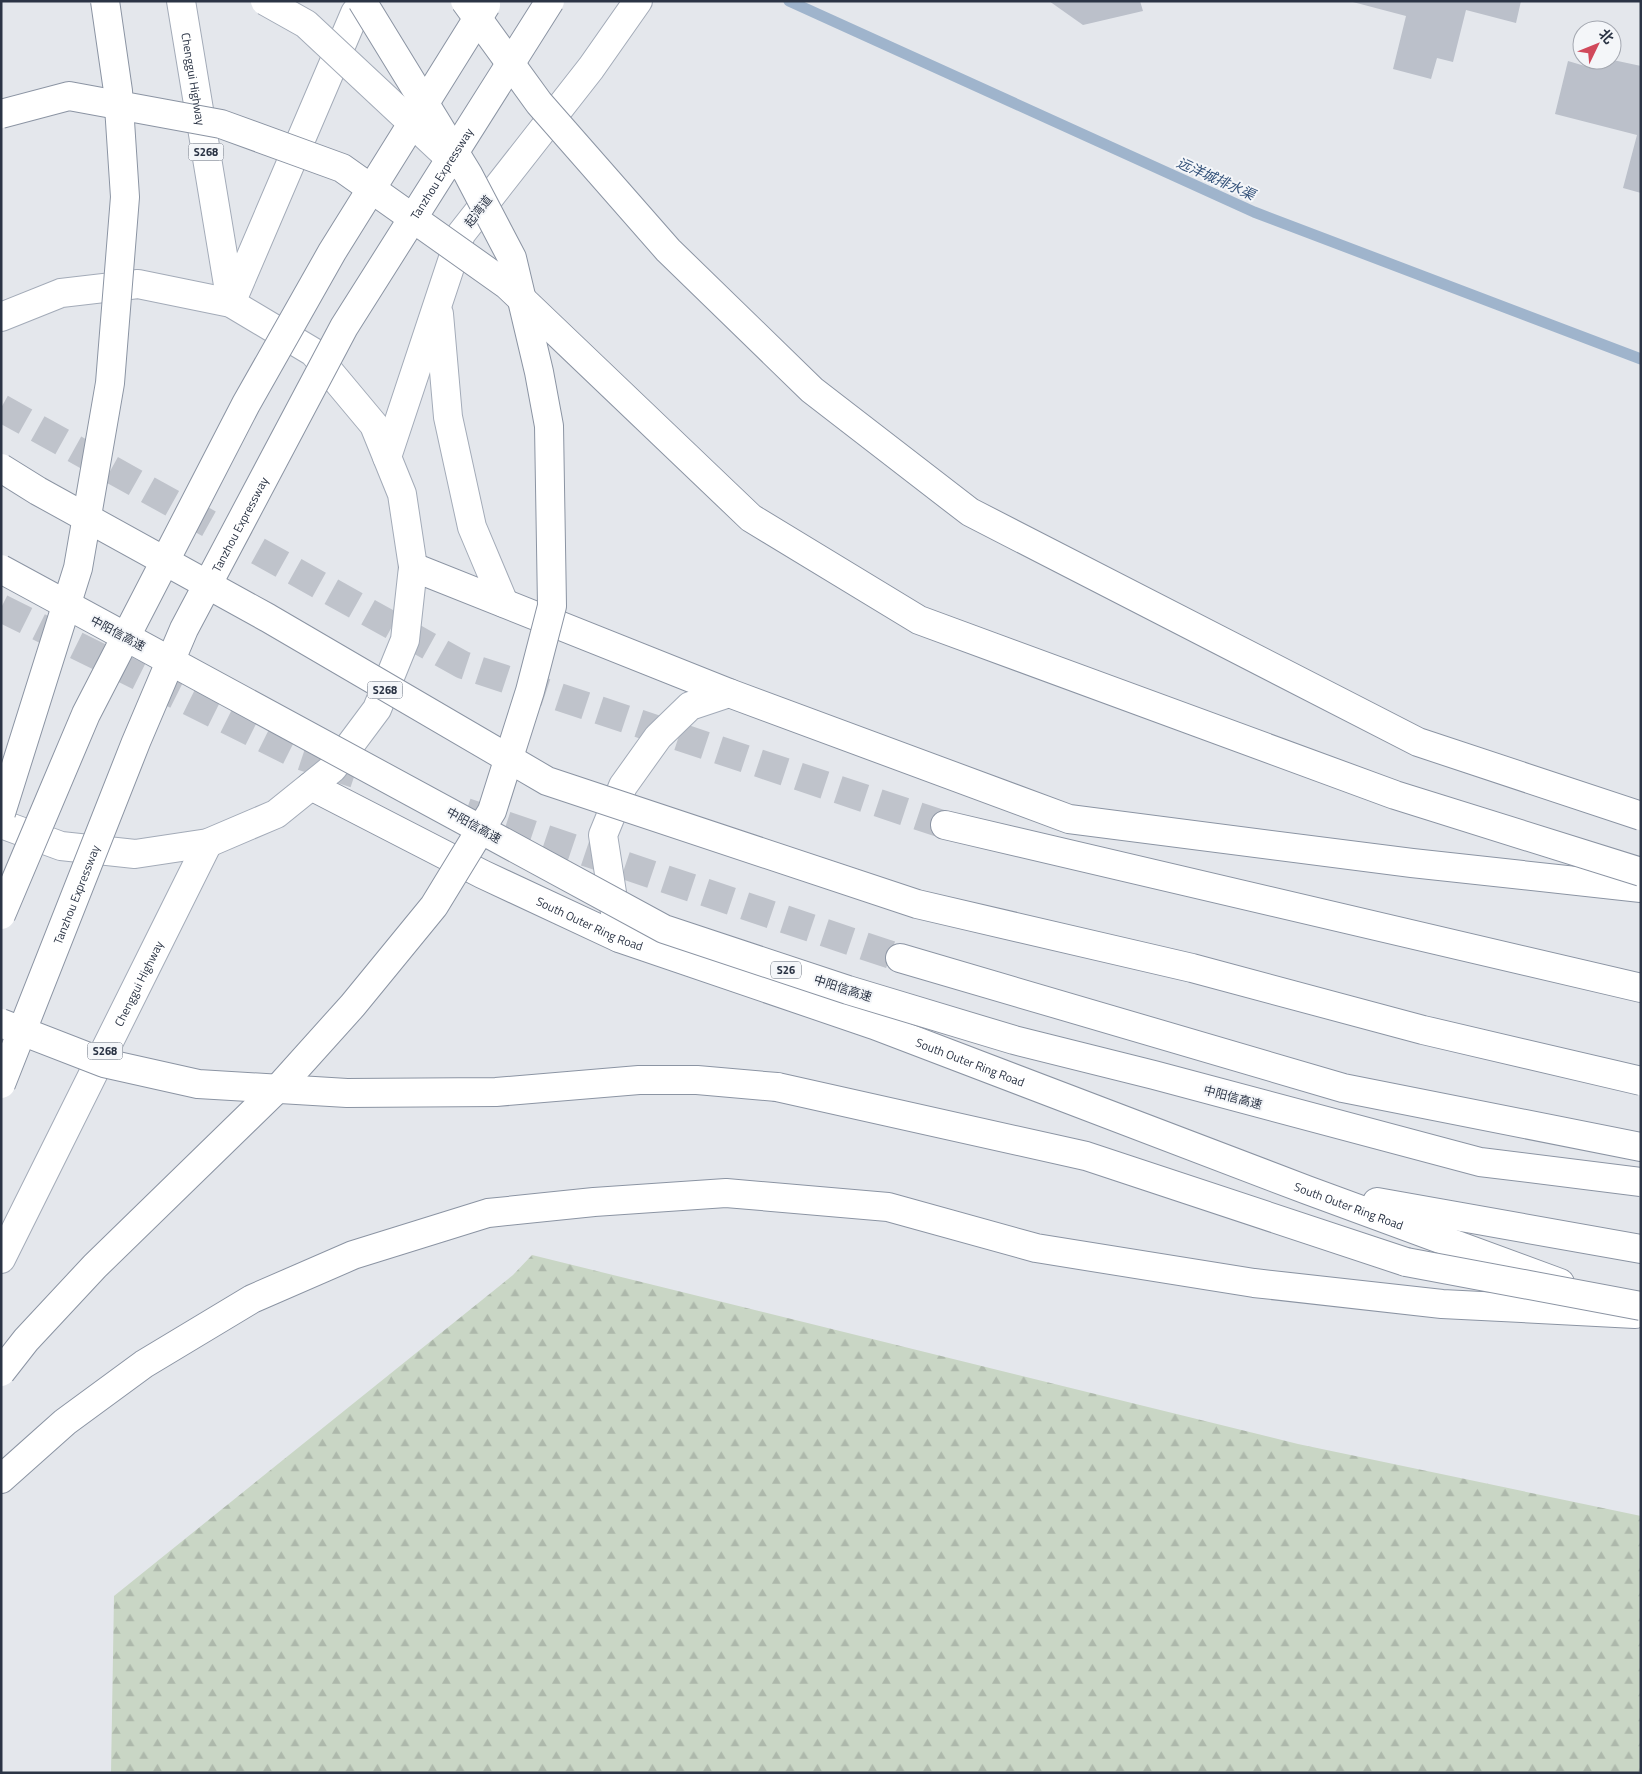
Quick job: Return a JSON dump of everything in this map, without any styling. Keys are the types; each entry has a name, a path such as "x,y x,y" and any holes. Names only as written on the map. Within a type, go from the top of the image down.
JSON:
{"main road":[{"path":"1,813 78,568 110,383 125,197 118,91 105,1"},
{"name":"Chenggui Highway","path":"181,1 231,303"},
{"path":"265,1 306,24 468,174"},
{"path":"1,1372 26,1340 95,1266 282,1084 353,1005 434,906 492,811 530,691 552,606 548,426 539,372 512,258 468,174 363,1 355,13 231,303"},
{"path":"465,1 538,103 668,250 812,390 970,512 1418,742 1641,816"},
{"path":"1,915 86,714 246,404 332,252 488,1"},
{"name":"Tanzhou Expressway","path":"1,1084 136,742 184,629 344,327 550,1"},
{"name":"起湾道","path":"387,457 460,234 591,68 638,1"},
{"path":"1,114 69,96 221,124 342,168 507,285 750,518 919,620 1395,794 1641,872"},
{"name":"S268","path":"1,317 61,293 138,284 231,303 312,352 374,425 402,494 413,567 405,640 377,709 333,768 276,814 208,843 135,854 61,846 1,824"},
{"path":"438,303 450,426 472,527 504,604"},
{"path":"1,468 38,491 268,618 547,781 917,904 1192,968 1423,1030 1641,1081"},
{"path":"413,567 729,693 1069,819 1412,863 1641,888"},
{"name":"中阳信高速","path":"1,569 664,929 848,990 1014,1040 1480,1162 1641,1182"},
{"path":"619,938 603,835 623,786 658,736 690,706 729,693"},
{"name":"South Outer Ring Road","path":"311,786 482,874 619,938 874,1025 1307,1190 1641,1313"},
{"path":"945,825 1641,988"},
{"name":"Chenggui Highway","path":"1,1259 208,843"},
{"path":"900,958 1343,1088 1641,1147"},
{"path":"1,1022 104,1063 198,1084 347,1093 496,1092 639,1080 697,1080 777,1087 1086,1156 1406,1262 1641,1306"},
{"path":"1307,1190 1641,1249"},
{"path":"1,1479 65,1422 144,1364 252,1299 353,1255 488,1213 555,1206 726,1194 888,1207 1036,1248 1254,1283 1442,1304 1641,1313"}],"green space":[{"path":"532,1255 1298,1444 1641,1516 1641,1773 111,1773 114,1596 513,1275"}],"building":[{"path":"1049,1 1140,1 1143,11 1083,25"},
{"path":"1349,1 1521,1 1516,23 1466,10 1453,62 1437,58 1431,79 1393,69 1406,16"},
{"path":"1568,61 1572,62 1572,70 1622,70 1622,62 1641,66 1641,193 1623,188 1637,135 1555,114"}],"waterway":[{"name":"远洋城排水渠","path":"789,1 1254,212 1641,359"}],"tunnel":[{"path":"1,408 463,665 945,825"},
{"path":"1,608 295,754 355,774"},
{"path":"466,812 900,958"}]}
